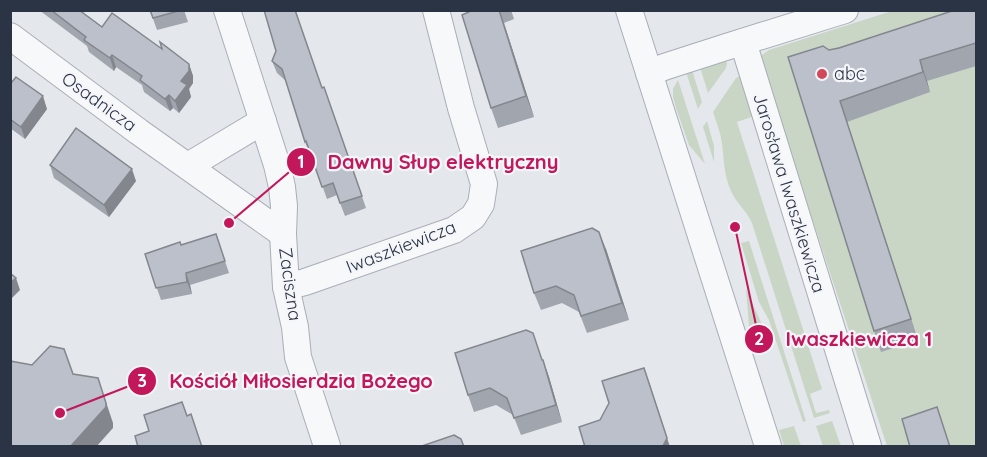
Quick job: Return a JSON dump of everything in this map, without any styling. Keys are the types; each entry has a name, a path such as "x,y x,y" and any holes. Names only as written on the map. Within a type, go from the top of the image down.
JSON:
{"street":[{"path":"227,10 282,187 283,234"},
{"name":"Iwaszkiewicza","path":"286,287 440,236 473,217 481,204 484,184 461,108 436,10"},
{"path":"629,10 768,447"},
{"path":"649,73 845,10"},
{"name":"Osadnicza","path":"10,36 139,132 188,165"},
{"name":"Jarosława Iwaszkiewicza","path":"743,42 868,447"},
{"path":"188,165 263,121"},
{"name":"Zaciszna","path":"188,165 283,234 286,287 295,327 298,357 327,447"}],"green space":[{"path":"892,11 976,11 976,446 887,446 761,63 762,55 769,50"},
{"path":"725,61 726,68 708,93 700,67"},
{"path":"692,70 702,102 698,109 686,72"},
{"path":"740,76 754,116 737,122 822,389 810,394 816,413 829,410 830,413 814,418 752,223 733,195 726,174 720,132 713,112 736,78"},
{"path":"678,80 705,164 689,145 676,108 673,89"},
{"path":"707,121 714,146 714,162 703,127"},
{"path":"749,241 806,421 803,422 769,320 759,302 741,243"},
{"path":"746,289 764,329 752,343 750,338"},
{"path":"832,421 841,446 823,446 816,426"},
{"path":"794,426 801,446 784,446 779,430"}],"building":[{"path":"51,10 79,10 102,27 112,13 162,49 160,42 189,64 189,71 181,81 187,85 175,101 169,95 165,99 140,80 142,76 112,55 110,58 84,40 86,37"},
{"path":"150,10 182,10 153,18"},
{"path":"264,10 295,10 362,196 340,203 333,183 322,187 282,69 272,61 276,51"},
{"path":"471,10 499,10 526,96 491,108 462,15"},
{"path":"955,10 976,10 976,43 920,60 923,72 840,101 911,319 874,331 788,57 823,46 829,50 839,48"},
{"path":"16,77 43,96 21,127 10,119 10,82"},
{"path":"76,128 132,169 104,205 50,165"},
{"path":"592,228 599,232 622,303 581,316 574,295 556,286 534,293 521,251"},
{"path":"216,234 225,261 186,273 187,282 156,288 145,254 180,242 181,245"},
{"path":"10,273 16,278 10,283"},
{"path":"526,330 533,333 556,405 514,418 507,398 490,388 468,395 455,353"},
{"path":"50,346 64,349 73,374 98,378 106,407 70,447 10,447 10,361 32,365"},
{"path":"644,368 667,438 663,446 585,447 579,427 600,420 609,403 602,381"},
{"path":"182,402 187,416 191,414 202,447 138,447 135,436 149,431 144,415"},
{"path":"937,407 950,447 910,447 902,419"},
{"path":"454,435 461,439 464,447 419,447"}],"place":[{"name":"abc","path":"822,74"},
{"name":"Dawny Słup elektryczny","path":"229,223"},
{"name":"Iwaszkiewicza 1","path":"735,227"},
{"name":"Kościół Miłosierdzia Bożego","path":"60,413"}]}
